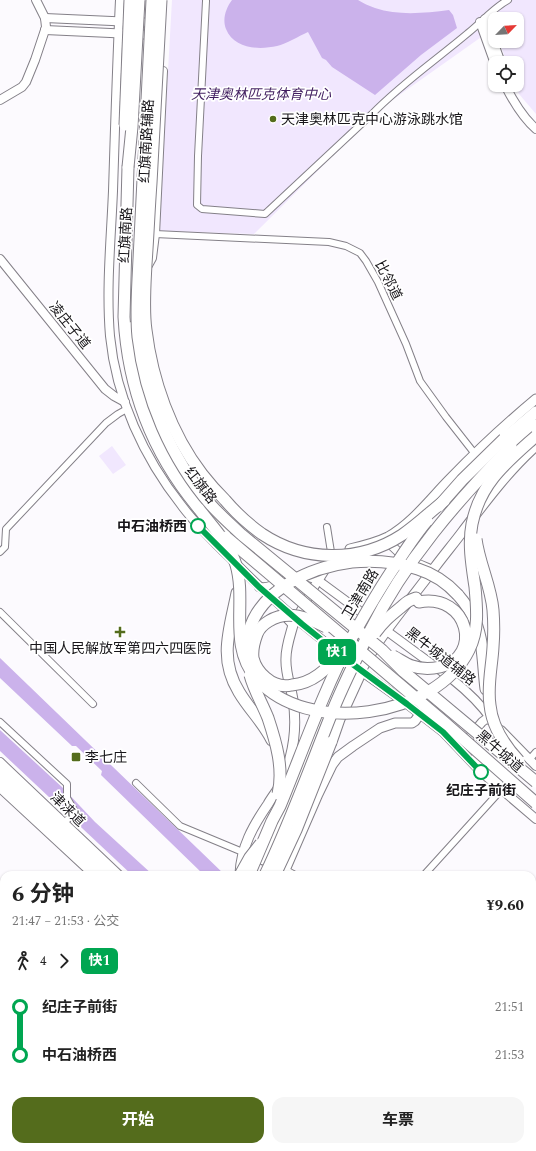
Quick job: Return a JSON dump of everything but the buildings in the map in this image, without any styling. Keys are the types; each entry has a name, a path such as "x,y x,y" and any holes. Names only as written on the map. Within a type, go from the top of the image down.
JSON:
{"highway":[{"path":"128,167 125,128 130,0"},
{"path":"128,167 132,127 139,0"},
{"name":"红旗南路","path":"152,0 138,279 138,336 143,369 148,386 164,431 181,463"},
{"path":"148,386 145,278 161,0"},
{"path":"147,99 150,117 152,161"},
{"name":"红旗路","path":"128,167 124,317 125,341 130,369 141,410 158,449 170,471 185,493 228,539 348,639 444,722"},
{"path":"146,329 153,366 161,396 176,431 188,453 201,473 234,510 251,526 271,539 293,549 316,555 338,556 361,552 386,544 402,535 444,501"},
{"name":"卫津南路","path":"267,871 287,827 339,696 370,630 387,601 421,548 507,443 536,412"},
{"name":"卫津南路","path":"251,871 266,836 275,824 280,806 348,639 418,532 462,480 507,443 536,425"},
{"path":"199,509 231,553 237,570 240,640 242,652 254,676 270,692 298,706 334,713 376,711 401,705 426,692 444,680 461,664 471,645 477,621 471,541 472,524 476,509 485,489 495,476 536,436"},
{"name":"红旗路","path":"181,463 221,516 382,650 403,671 452,712"},
{"path":"476,509 477,543 490,591 494,613 494,636 486,705"},
{"path":"275,824 280,764 267,717 255,691 247,663 247,640 254,617 264,603 296,579 339,564 370,561 390,562 406,565 429,573 450,586 464,602 476,623 482,648 486,705 503,741 536,782"},
{"path":"238,587 227,639 226,648 228,663 232,679 239,692 262,723 276,748"},
{"path":"282,871 296,830 348,698 354,664 384,621 405,603 416,598 419,602 428,600 448,605 459,616 464,628 465,639 461,651 453,661 441,667 424,668 412,666 382,650"},
{"path":"282,615 294,615 306,618 348,639 330,665 322,673 312,680 298,685 284,686 272,682 259,671 253,658 253,645 258,632 266,623 275,617 282,615"},
{"name":"黑牛城道","path":"452,712 536,782"},
{"name":"黑牛城道","path":"444,722 536,803"}],"main road":[{"path":"0,100 22,87 26,82 35,60 46,27 45,18 36,0"},
{"path":"120,0 110,251 110,337 116,372 136,432 152,462 182,507 200,528 259,587 268,593 272,601 295,622 312,632 448,736 481,772 536,818"},
{"name":"红旗南路辅路","path":"166,0 155,234 152,258 142,277 133,304 133,342 142,394 162,441 189,486 200,502 213,516 274,569 303,575 318,580"},
{"path":"45,18 165,23"},
{"path":"482,21 498,56"},
{"path":"482,21 493,56"},
{"path":"45,30 164,36"},
{"path":"509,92 517,108 527,121 536,129"},
{"path":"514,92 524,110 536,123"},
{"name":"凌庄子道","path":"0,252 104,381 125,402"},
{"name":"凌庄子道","path":"0,259 105,389 125,402"},
{"path":"240,871 243,852 252,830 281,784 293,745 295,721 293,700 287,674 286,659 288,645 295,622 331,558 335,552 370,544 392,535 418,513 475,454 536,399"},
{"path":"263,860 275,824 328,702 354,664 372,651 386,630 486,500 536,446"},
{"path":"200,528 213,516"},
{"path":"392,535 389,540 390,544 397,550 427,568 435,567"},
{"path":"259,587 269,588 273,584 278,578 278,575 274,569"},
{"name":"黑牛城道辅路","path":"318,580 486,705 493,721 536,766"},
{"path":"448,736 460,741 479,720 486,705"},
{"path":"282,871 332,765 338,757 380,728 395,723 412,723 420,714"},
{"path":"493,721 486,719 482,722 468,739 467,746 493,775 502,789"},
{"name":"津涞道","path":"0,762 115,871"},
{"path":"0,771 108,871"},
{"path":"0,781 97,871"},
{"path":"0,788 90,871"},
{"path":"275,824 283,849 281,871"},
{"path":"242,871 256,848 266,836"}],"street":[{"path":"204,2 198,156 198,205 202,209 265,214 413,76 469,33 499,5 508,0"},
{"name":"比邻道","path":"155,234 329,242 346,246 360,253 378,282 406,344 420,381 475,454"},
{"path":"0,552 5,547 6,529 106,423 118,414 125,402"},
{"path":"327,527 335,552"},
{"path":"0,612 92,704"},
{"path":"0,722 67,784 68,798 75,812 65,822"},
{"path":"529,760 536,752"},
{"path":"136,783 180,826 263,860 278,871"},
{"path":"428,871 502,789"}],"green space":[{"name":"天津奥林匹克体育中心","path":"172,0 536,0 536,114 518,92 524,92 524,56 504,56 502,48 524,48 524,12 488,12 488,32 381,108 254,234 159,231"},
{"path":"112,446 126,465 113,474 99,456"}],"shaded area":[{"path":"232,0 358,0 375,8 393,12 421,13 449,10 453,15 457,28 421,55 375,95 332,67 322,58 308,32 284,44 263,48 255,48 235,41 226,29 224,21 226,10"},
{"path":"0,658 221,871 200,871 101,775 102,771 76,746 72,746 0,678"},
{"path":"0,730 63,788 95,822 149,871 128,871 0,751"}],"bus line":[{"name":"快1","path":"198,526 259,587 347,660 448,736 481,772"}],"place":[{"name":"天津奥林匹克中心游泳跳水馆","path":"273,119"},
{"name":"中石油桥西","path":"198,526"},
{"name":"中国人民解放军第四六四医院","path":"120,632"},
{"name":"李七庄","path":"76,757"},
{"name":"纪庄子前街","path":"481,772"}]}
